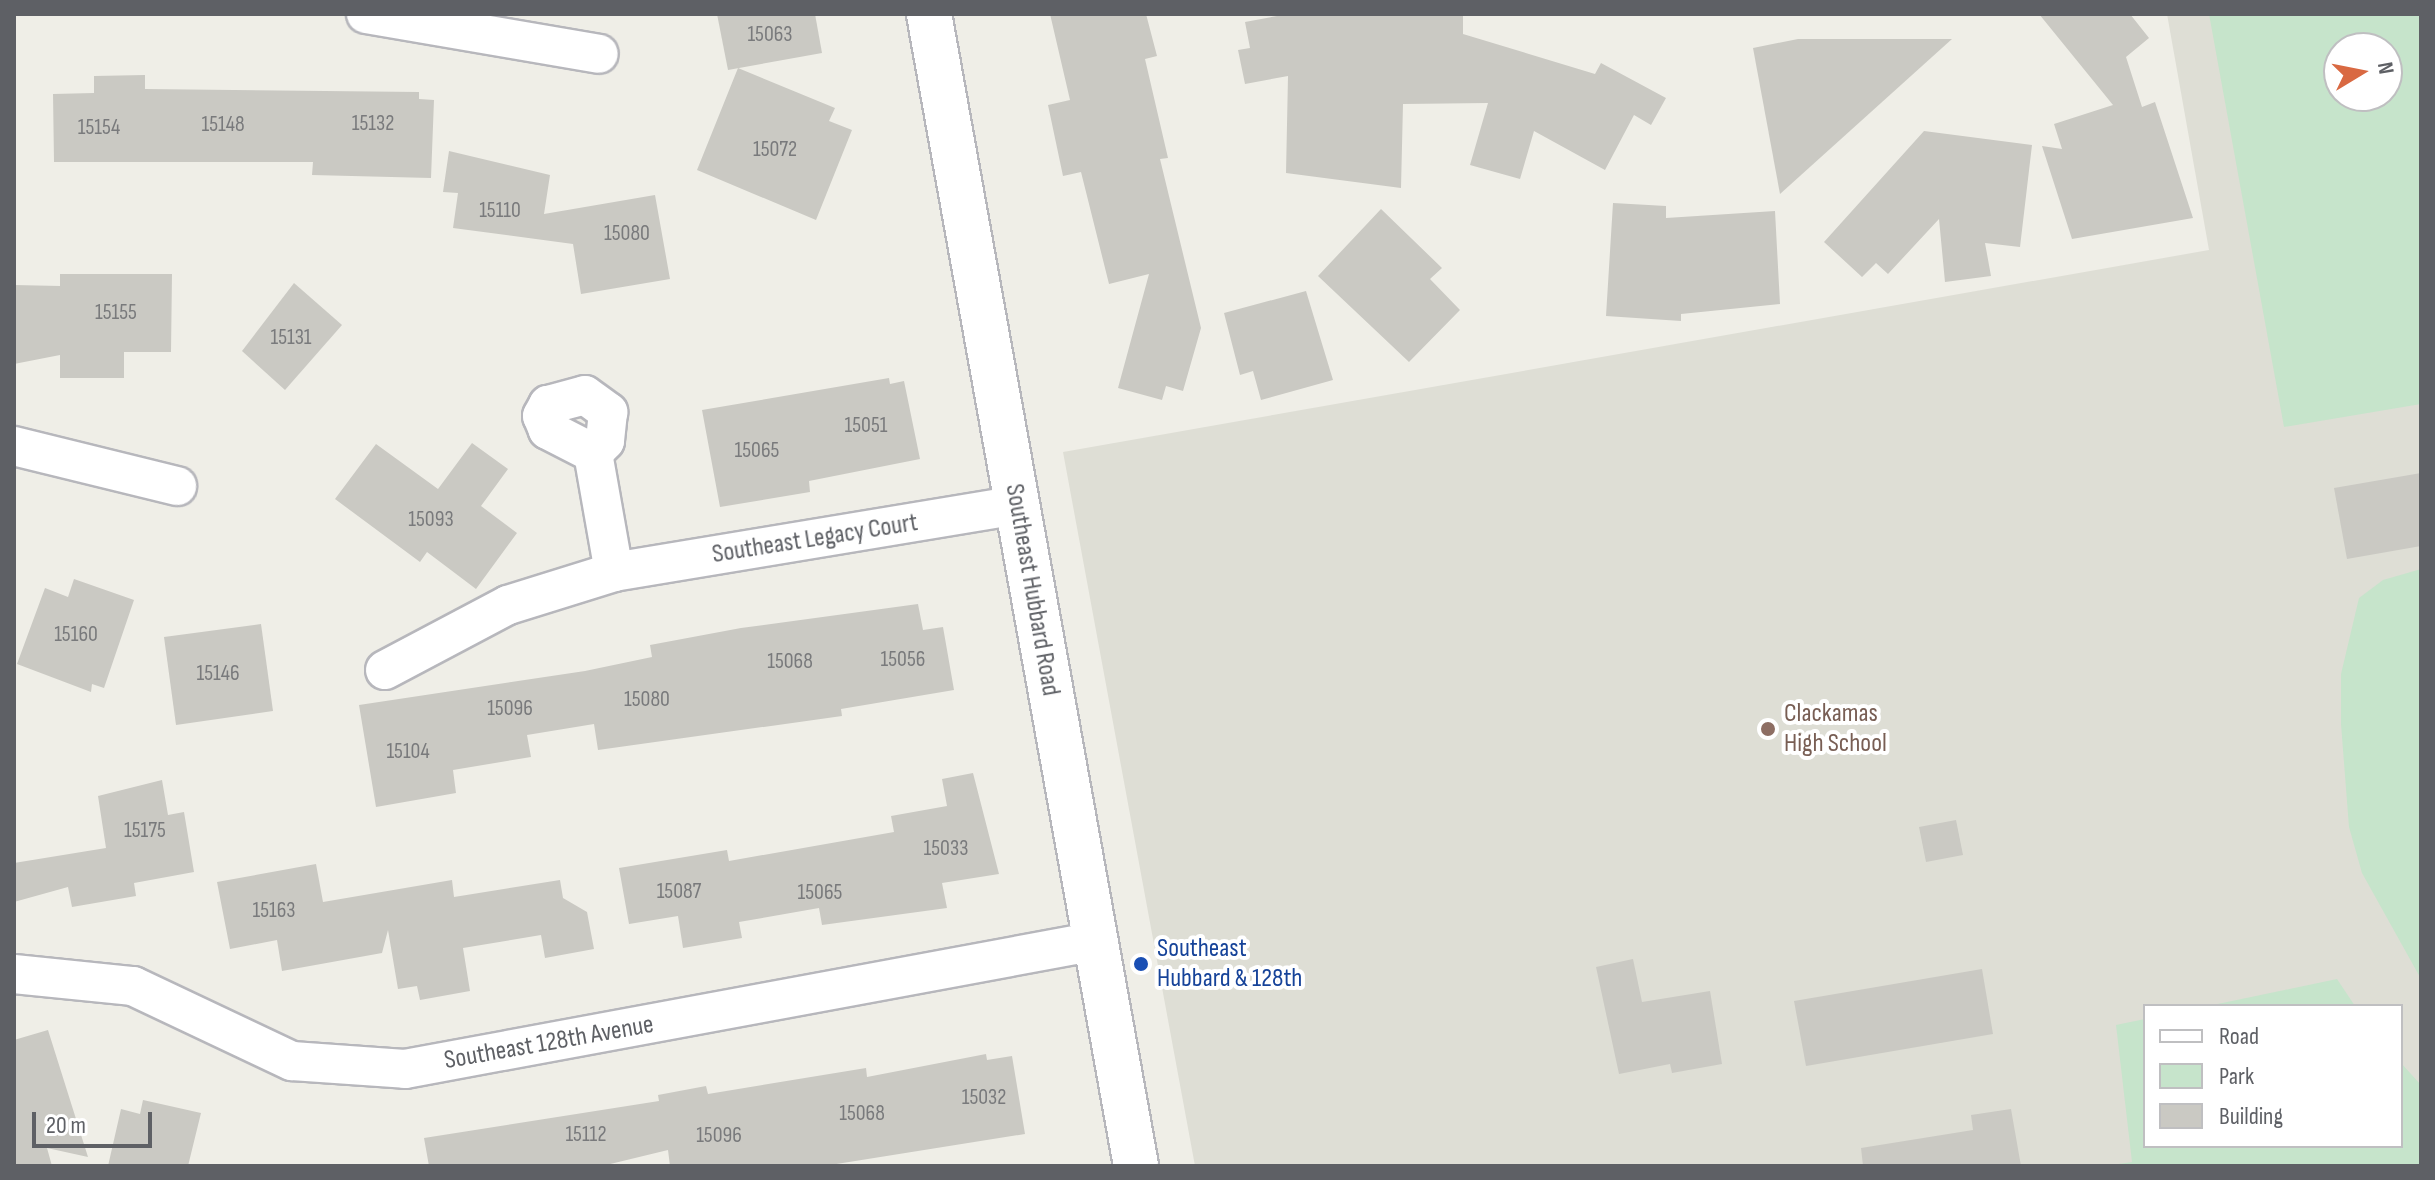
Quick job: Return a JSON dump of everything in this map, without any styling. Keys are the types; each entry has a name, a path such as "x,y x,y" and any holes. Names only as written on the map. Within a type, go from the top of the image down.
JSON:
{"main road":[{"name":"Southeast Hubbard Road","path":"929,14 1136,1166"}],"street":[{"path":"366,14 599,54"},
{"path":"14,446 177,486"},
{"path":"593,453 614,572"},
{"name":"Southeast Legacy Court","path":"385,670 508,605 614,572 1017,505"},
{"name":"Southeast 128th Avenue","path":"14,974 133,986 292,1061 405,1069 1096,941"}],"shaded area":[{"name":"Clackamas High School","path":"2167,14 2421,14 2421,1166 1195,1166 1063,452 2209,250"}],"green space":[{"path":"2209,14 2421,14 2421,404 2284,427"},
{"path":"2421,569 2421,979 2362,873 2349,827 2341,724 2341,674 2359,598 2383,580"},
{"path":"2337,979 2354,1004 2218,1004"},
{"path":"2143,1019 2143,1148 2403,1148 2403,1065 2421,1085 2421,1166 2105,1166 2132,1162 2116,1025"}],"building":[{"path":"717,14 815,14 822,53 728,70"},
{"path":"1050,14 1146,14 1157,56 1145,59 1168,158 1160,159 1201,328 1183,391 1166,386 1162,400 1118,388 1149,274 1109,284 1081,172 1063,176 1048,105 1070,100"},
{"path":"1288,14 1463,14 1463,34 1595,74 1601,63 1666,98 1651,125 1634,115 1605,170 1534,131 1520,179 1470,165 1488,103 1403,104 1401,188 1286,173 1288,76 1245,84 1238,50 1250,48 1245,22"},
{"path":"2039,14 2130,14 2149,38 2126,57 2142,107 2155,102 2193,218 2072,239 2042,146 2062,149 2054,124 2113,105"},
{"path":"1798,39 1952,39 1780,194 1753,48"},
{"path":"738,68 835,108 829,121 852,130 816,220 697,170"},
{"path":"145,75 145,89 419,92 419,99 434,100 431,178 312,175 313,162 54,162 53,94 94,93 94,76"},
{"path":"1924,131 2032,145 2020,247 1985,243 1991,276 1945,282 1939,219 1888,274 1876,263 1862,277 1824,242"},
{"path":"449,151 550,175 544,214 655,195 670,279 581,294 573,244 453,228 458,193 443,192"},
{"path":"1613,203 1666,206 1666,218 1775,211 1780,304 1681,314 1681,321 1606,316"},
{"path":"1381,209 1442,268 1430,279 1460,310 1409,362 1318,276"},
{"path":"60,274 172,274 171,352 124,352 124,378 60,378 60,355 14,364 14,285 60,286"},
{"path":"294,283 342,325 285,390 242,351"},
{"path":"1306,291 1333,380 1261,400 1253,371 1240,375 1224,313"},
{"path":"889,378 890,384 904,381 920,459 809,481 810,492 720,507 702,410"},
{"path":"472,443 508,469 481,506 517,533 476,589 427,552 420,562 335,499 376,444 438,489"},
{"path":"2421,473 2421,546 2347,559 2334,488"},
{"path":"74,579 134,600 104,688 92,684 91,692 17,664 45,588 68,597"},
{"path":"918,604 923,630 943,627 954,690 841,709 842,716 598,750 594,724 527,735 531,757 453,770 456,793 376,807 359,705 585,671 652,657 650,645 741,628"},
{"path":"261,624 273,711 176,725 164,637"},
{"path":"973,773 999,874 942,883 947,908 822,925 819,908 739,922 742,938 683,948 678,916 629,924 619,868 727,850 729,861 894,832 891,816 947,806 942,779"},
{"path":"162,780 168,815 184,812 194,872 134,883 136,896 72,907 68,887 14,902 14,863 106,848 98,796"},
{"path":"1956,820 1963,855 1926,862 1919,827"},
{"path":"316,864 323,902 452,880 454,897 560,880 563,898 587,912 594,949 545,958 541,935 463,948 470,991 420,1000 417,986 398,989 388,930 382,953 282,971 277,940 230,949 217,882"},
{"path":"1633,959 1642,1002 1710,991 1722,1064 1672,1073 1670,1064 1619,1074 1596,967"},
{"path":"1982,969 1993,1034 1806,1066 1794,1001"},
{"path":"48,1030 88,1157 47,1148 52,1166 14,1166 14,1040"},
{"path":"986,1054 987,1060 1012,1056 1025,1134 824,1166 670,1166 668,1150 602,1166 429,1166 424,1138 659,1101 658,1095 706,1086 708,1094 866,1068 867,1077"},
{"path":"143,1100 201,1113 188,1166 108,1166 121,1109 140,1114"},
{"path":"2011,1109 2021,1166 1863,1166 1861,1148 1973,1130 1971,1115"}],"place":[{"name":"Clackamas High School","path":"1768,729"},
{"name":"Southeast Hubbard & 128th","path":"1141,964"}]}
